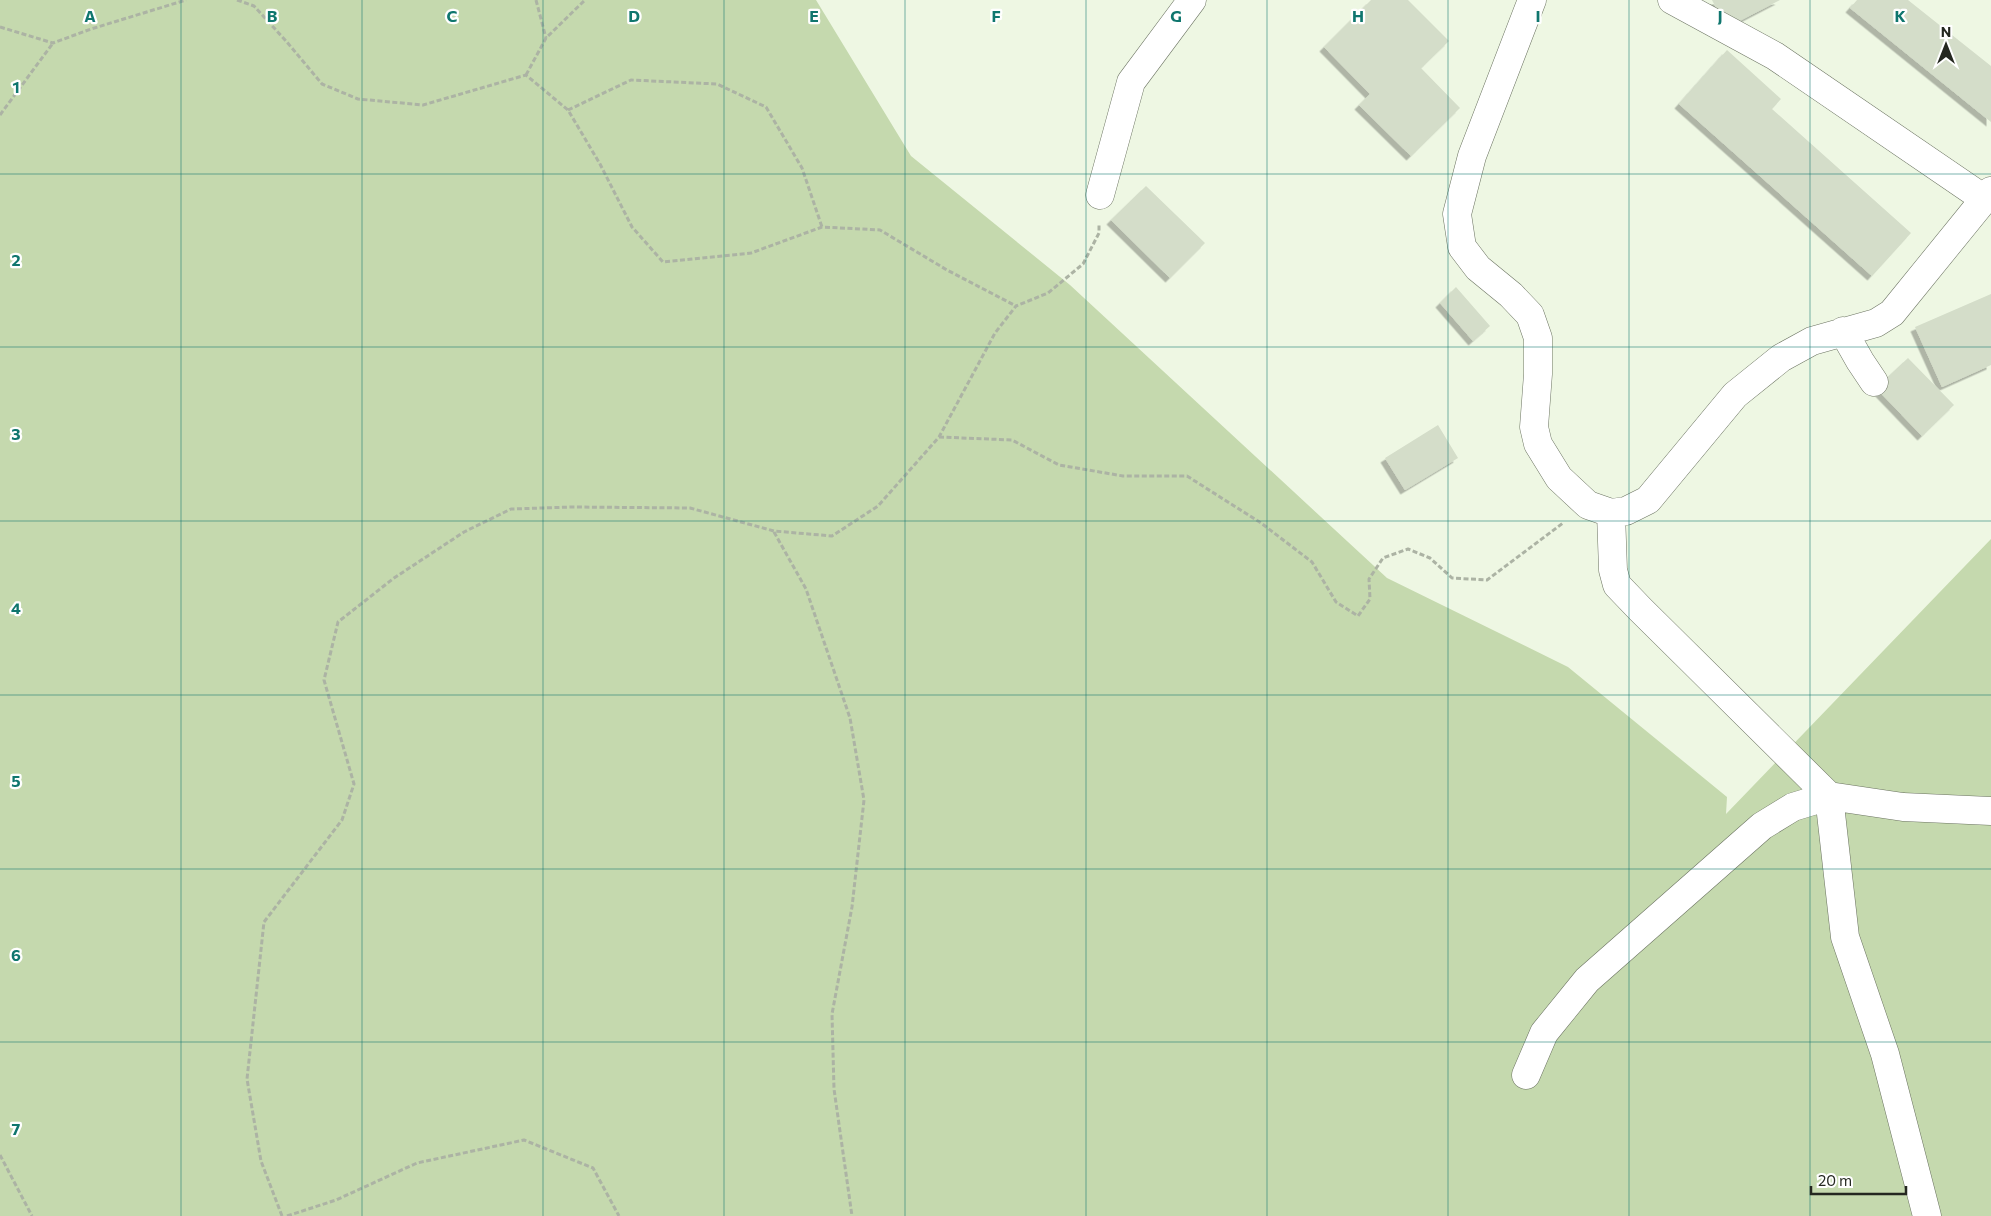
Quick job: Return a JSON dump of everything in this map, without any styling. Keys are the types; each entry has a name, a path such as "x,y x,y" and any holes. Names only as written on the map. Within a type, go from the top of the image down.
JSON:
{"street":[{"path":"1100,195 1131,82 1192,0"},
{"path":"1532,0 1472,156 1457,214 1462,247 1478,268 1511,295 1530,315 1538,338 1538,374 1534,427 1538,444 1559,478 1599,509 1626,511 1648,500 1735,395 1781,358 1812,341 1876,323 1892,312 1987,194 1775,56 1672,0"},
{"path":"1843,332 1874,382"},
{"path":"1599,509 1617,585 1829,796 1845,937 1885,1054 1928,1216"},
{"path":"1526,1076 1544,1033 1587,980 1762,826 1793,807 1829,796 1903,807 1991,812"}],"path":[{"path":"0,116 53,44 91,29 186,0"},
{"path":"236,0 254,6 322,84 358,99 423,105 526,75 546,38 585,0"},
{"path":"536,0 546,38"},
{"path":"0,27 53,44"},
{"path":"526,75 568,110 600,164 632,227 663,262 751,253 822,227 880,230 947,270 1016,306"},
{"path":"568,110 630,80 717,84 766,107 802,168 822,227"},
{"path":"282,1216 260,1161 247,1079 264,922 342,820 354,784 324,680 338,622 394,578 464,532 511,509 690,508 774,531 832,536 878,506 939,437 995,332 1016,306 1048,292 1083,264 1099,233 1100,195"},
{"path":"939,437 1012,440 1059,465 1123,476 1187,476 1261,523 1312,562 1336,602 1358,616 1370,599 1369,579 1383,558 1408,549 1430,558 1452,578 1487,580 1599,509"},
{"path":"774,531 806,590 850,718 864,800 852,907 832,1014 834,1089 852,1216"},
{"path":"287,1216 336,1200 417,1163 524,1140 592,1168 619,1216"},
{"path":"0,1155 32,1216"}],"green space":[{"path":"0,0 816,0 911,156 1070,285 1387,578 1568,667 1727,797 1726,814 1991,539 1991,1216 0,1216"}],"building":[{"path":"1371,0 1408,0 1449,41 1421,68 1460,108 1411,156 1359,105 1370,94 1324,47"},
{"path":"1712,0 1780,0 1726,28"},
{"path":"1857,0 1908,0 1991,66 1991,122 1850,8"},
{"path":"1727,50 1781,99 1772,109 1911,233 1872,276 1679,104"},
{"path":"1146,186 1205,243 1170,278 1111,220"},
{"path":"1456,287 1490,326 1473,341 1440,303"},
{"path":"1991,294 1991,365 1942,387 1915,327"},
{"path":"1908,358 1954,405 1922,436 1876,388"},
{"path":"1438,425 1458,458 1405,490 1385,458"}]}
